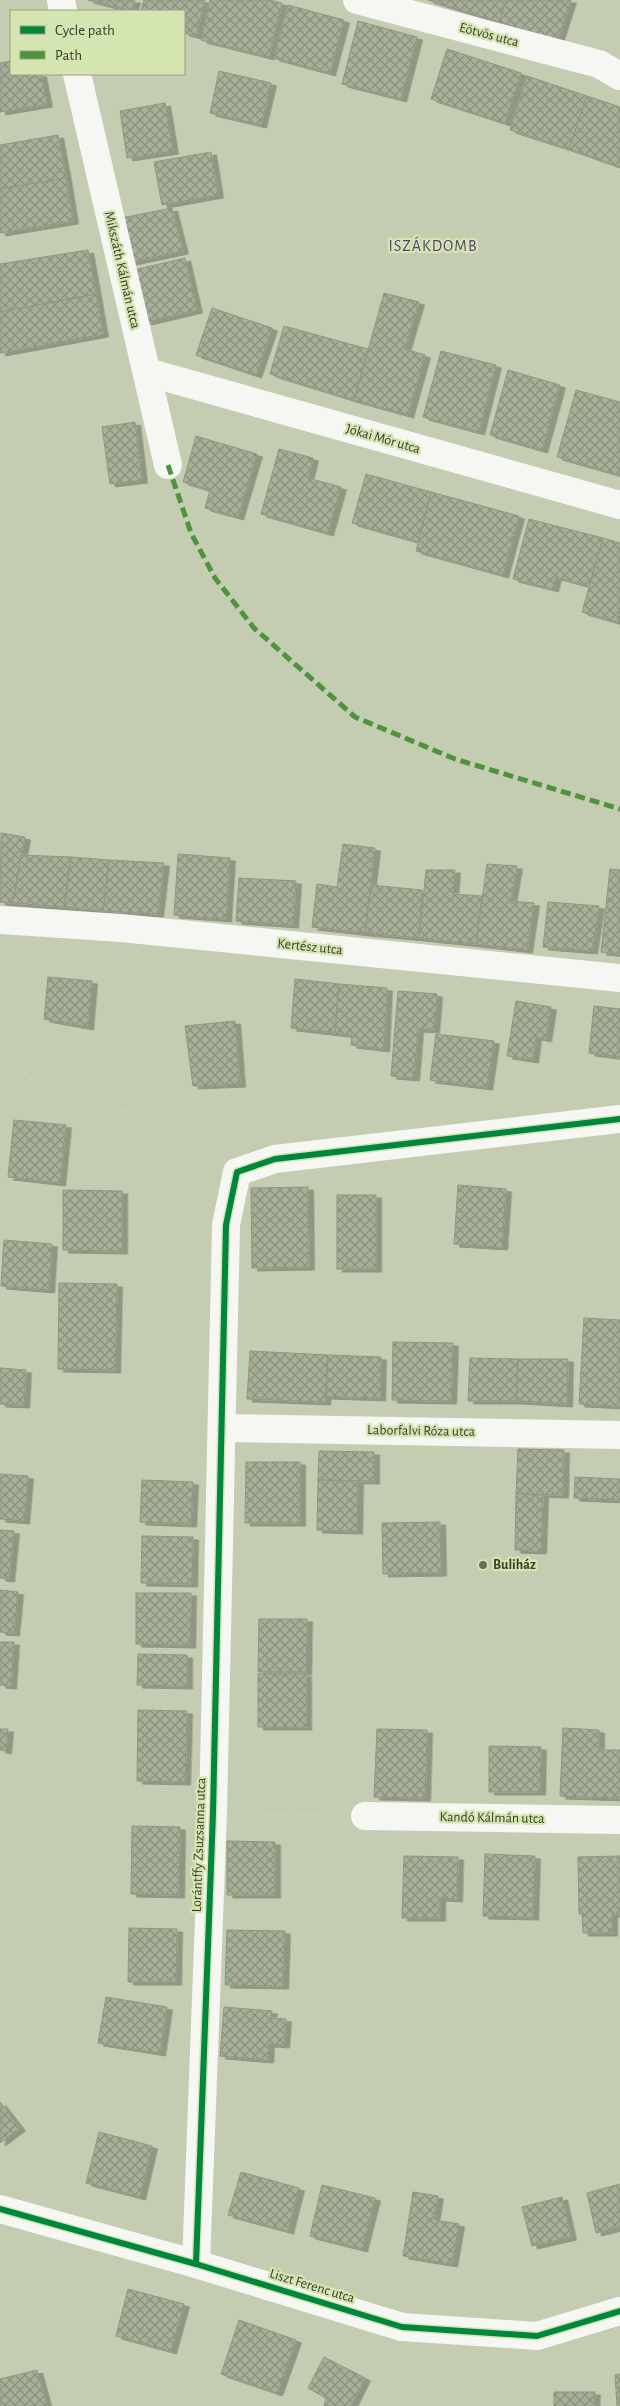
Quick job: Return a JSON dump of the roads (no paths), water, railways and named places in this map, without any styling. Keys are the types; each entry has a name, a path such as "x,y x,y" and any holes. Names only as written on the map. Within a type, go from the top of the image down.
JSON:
{"street":[{"name":"Eötvös utca","path":"357,0 599,64 620,76"},
{"name":"Mikszáth Kálmán utca","path":"77,75 168,465"},
{"name":"Jókai Mór utca","path":"147,372 620,505"},
{"name":"Kertész utca","path":"0,920 121,928 620,978"},
{"name":"Lorántffy Zsuzsanna utca","path":"196,2264 214,1813 226,1225 237,1172 275,1158 620,1119"},
{"name":"Laborfalvi Róza utca","path":"223,1428 620,1435"},
{"name":"Kandó Kálmán utca","path":"364,1816 620,1820"},
{"name":"Liszt Ferenc utca","path":"0,2209 196,2264 402,2327 537,2336 620,2311"}],"place":[{"name":"Buliház","path":"483,1565"}],"district":[{"name":"ISZÁKDOMB","path":"433,246"}]}
